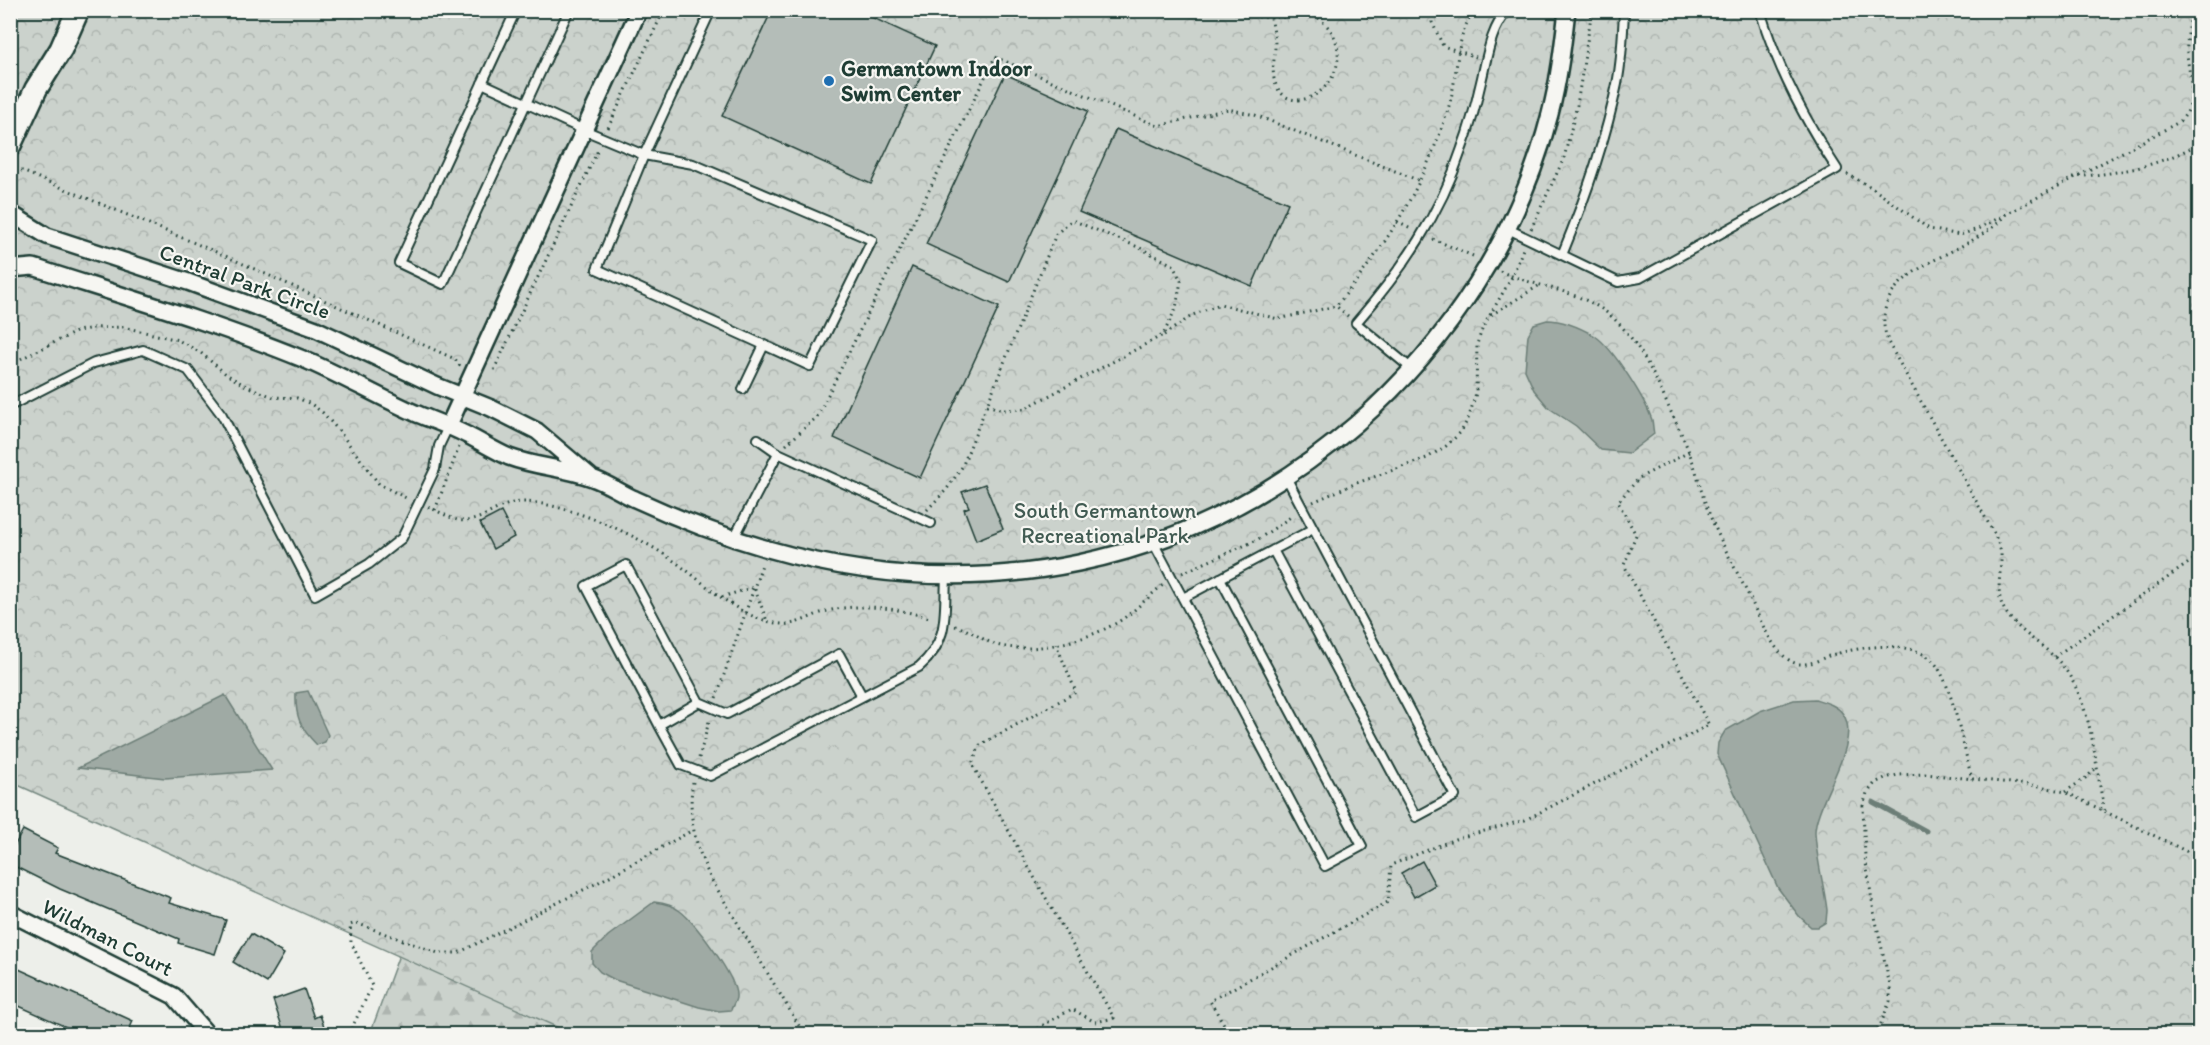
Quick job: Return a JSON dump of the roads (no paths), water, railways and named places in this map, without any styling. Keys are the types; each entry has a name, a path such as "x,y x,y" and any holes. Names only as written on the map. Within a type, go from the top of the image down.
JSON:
{"street":[{"path":"10,145 36,89 61,50 78,10"},
{"path":"448,426 639,10"},
{"name":"Central Park Circle","path":"10,269 33,267 188,317 303,359 464,433 507,456 592,478 636,500 767,549 881,572 946,577 1027,573 1094,561 1154,544 1212,519 1286,477 1347,432 1412,369 1450,322 1488,265 1529,178 1550,116 1562,58 1567,10"},
{"path":"10,117 36,89"},
{"name":"Central Park Circle","path":"10,213 47,236 188,282 316,328 537,431 592,478"},
{"name":"Wildman Court","path":"10,913 174,996 206,1034"}],"lane":[{"path":"516,10 399,263 443,284 569,10"},
{"path":"482,83 644,155 693,164 872,240 810,366 597,269 644,155 711,10"},
{"path":"1412,369 1356,323 1414,250 1444,193 1462,150 1494,30 1508,10"},
{"path":"1562,255 1584,201 1603,141 1617,82 1624,10"},
{"path":"1506,228 1618,282 1640,278 1837,169 1812,132 1790,91 1772,49 1760,10"},
{"path":"743,389 764,345"},
{"path":"10,406 94,363 143,350 188,370 222,415 315,595 369,564 402,538 435,469 439,446 448,426"},
{"path":"758,439 778,453 931,523"},
{"path":"734,538 778,453"},
{"path":"1273,550 1416,817 1455,796 1286,477"},
{"path":"1183,598 1313,529"},
{"path":"1154,544 1325,866 1362,846 1220,578"},
{"path":"862,696 839,654 727,714 699,702 626,565 586,586 681,765 710,776 919,667 931,656 940,639 944,624 946,577"},
{"path":"659,725 699,702"}],"waterway":[{"path":"1873,802 1926,831"}],"place":[{"name":"Germantown Indoor Swim Center","path":"829,81"}],"park label":[{"name":"South Germantown Recreational Park","path":"1105,522"}]}
